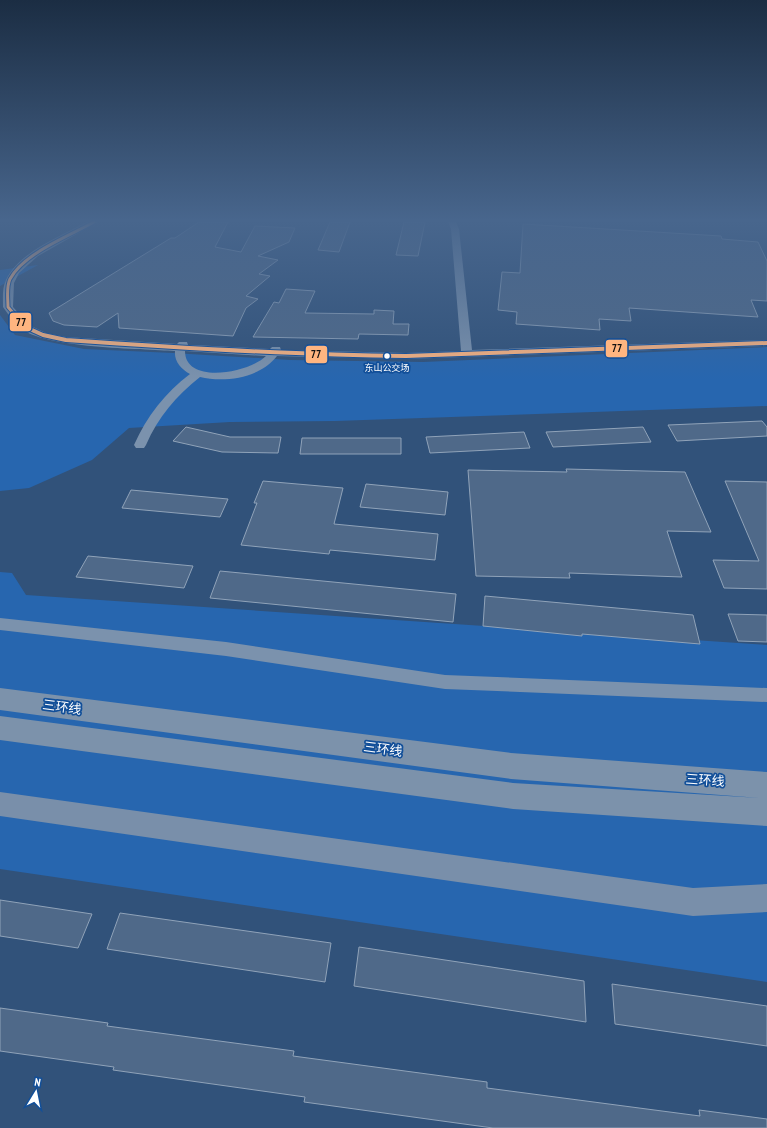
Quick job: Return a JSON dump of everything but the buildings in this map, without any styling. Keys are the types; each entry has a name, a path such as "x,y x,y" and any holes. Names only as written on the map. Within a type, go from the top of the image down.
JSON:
{"highway":[{"name":"三环线","path":"0,699 511,766 767,785"},
{"path":"6,729 512,796 767,812"}],"main road":[{"path":"0,804 693,902 767,898"}],"street":[{"path":"15,275 10,280 8,290 8,307 25,327 43,335 66,340 182,345"},
{"path":"20,275 16,279 14,306 31,325 48,332 70,336 348,356 767,344"},
{"path":"455,275 462,352"},
{"path":"458,275 462,352"},
{"path":"462,352 767,338"},
{"path":"182,345 180,356 184,364 190,370 198,373 218,376 246,372 259,367 275,351"},
{"path":"140,445 146,428 163,403 198,373"},
{"path":"0,624 226,649 445,682 767,696"}],"shaded area":[{"path":"0,275 21,275 0,286"},
{"path":"0,315 15,335 84,349 290,360 423,362 767,347 767,406 335,421 230,422 129,428 92,460 29,488 0,491"},
{"path":"0,572 12,573 26,595 767,645 767,982 0,869"}],"transit line":[{"name":"77","path":"14,275 9,283 8,307 25,327 43,335 66,340 236,351 364,356 406,356 767,343"}],"place":[{"name":"东山公交场","path":"387,356"}]}
